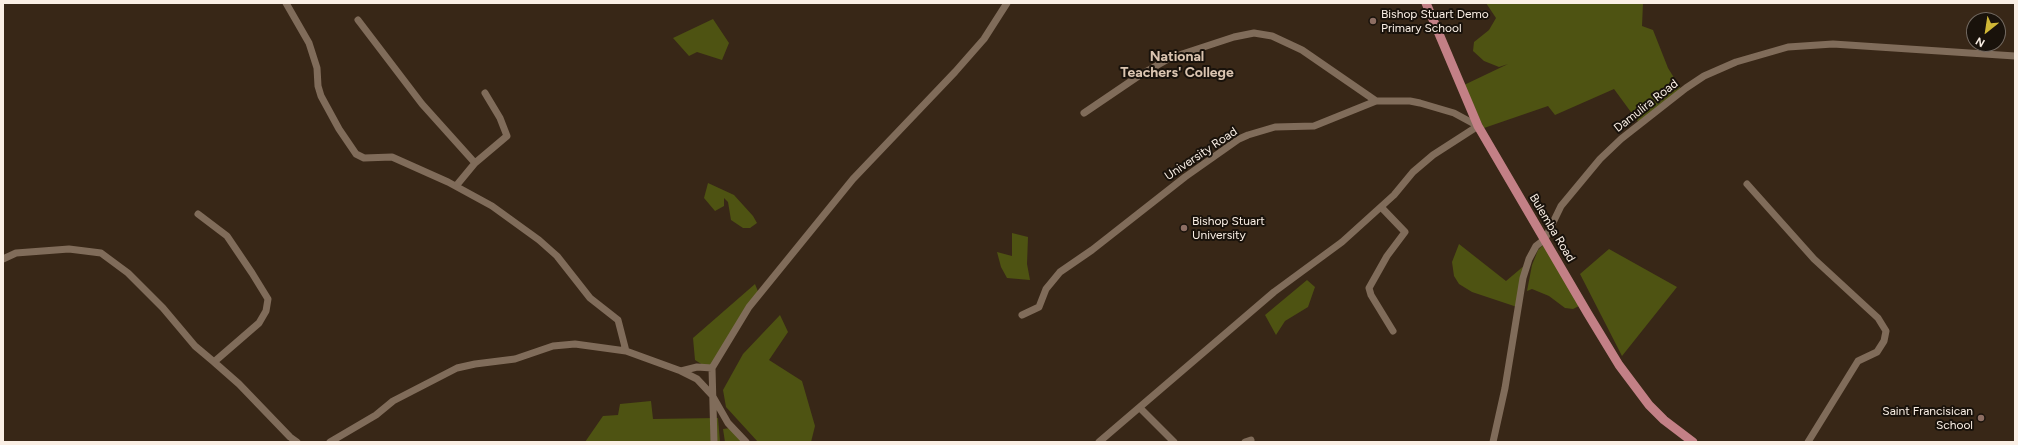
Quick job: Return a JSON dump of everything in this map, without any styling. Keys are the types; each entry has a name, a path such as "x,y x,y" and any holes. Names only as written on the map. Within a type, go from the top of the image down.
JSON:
{"main road":[{"name":"Bulemba Road","path":"1426,3 1478,126 1588,314 1634,386 1664,420 1693,442"}],"street":[{"path":"286,3 309,43 317,68 318,86 321,96 339,129 356,154 364,158 392,157 456,186 492,206 539,240 557,256 590,298 618,320 626,351"},
{"path":"714,442 712,368 744,314 853,179 984,39 1007,3"},
{"path":"358,20 422,104 475,163"},
{"path":"1084,113 1140,75 1170,58 1228,39 1254,33 1272,36 1302,50 1376,101"},
{"name":"Damulira Road","path":"1493,442 1505,388 1523,278 1536,246 1545,239 1561,206 1600,159 1621,139 1686,88 1704,76 1736,62 1788,47 1833,44 2015,56"},
{"path":"456,186 475,163 507,136 500,118 485,93"},
{"name":"University Road","path":"1022,314 1039,306 1046,289 1060,272 1092,250 1185,177 1239,139 1275,127 1314,126 1376,101 1410,101 1420,103 1454,113 1478,126"},
{"path":"1099,442 1274,292 1342,242 1381,207 1413,172 1433,155 1478,126"},
{"path":"1747,184 1814,259 1878,318 1886,331 1884,341 1877,352 1858,361 1808,442"},
{"path":"1381,207 1405,232 1387,256 1369,288 1371,295 1393,331"},
{"path":"198,214 226,236 268,299 266,312 259,323 214,362"},
{"path":"3,259 16,253 69,249 101,253 128,273 163,308 195,346 239,384 290,437 297,442"},
{"path":"330,442 376,415 392,401 458,368 475,364 514,359 563,344 594,345 626,351 681,371 697,379 712,395 728,423 746,442"},
{"path":"681,371 697,367 712,368"},
{"path":"1140,408 1174,442"}],"green space":[{"path":"1486,3 1643,3 1642,26 1653,30 1668,68 1681,89 1639,123 1614,89 1555,115 1548,106 1484,128 1464,85 1508,64 1499,67 1484,61 1473,51 1474,42 1489,30 1496,18"},
{"path":"713,19 729,43 722,60 697,52 689,56 673,38"},
{"path":"708,183 734,195 753,216 757,223 750,228 743,228 731,220 728,202 724,198 724,206 715,211 704,198"},
{"path":"1012,233 1028,237 1027,264 1030,280 1007,278 1001,267 997,252 1012,256"},
{"path":"1546,242 1583,304 1573,309 1565,308 1549,296 1532,289 1527,291 1532,265 1538,250"},
{"path":"1459,244 1506,281 1525,265 1517,307 1472,292 1459,284 1454,276 1452,262"},
{"path":"1609,249 1677,287 1622,356 1580,274"},
{"path":"1307,280 1315,287 1308,307 1285,321 1276,335 1265,315"},
{"path":"755,284 759,294 717,365 706,367 695,360 693,338"},
{"path":"780,315 788,332 769,360 802,381 815,426 811,442 758,442 726,407 723,390 743,354"},
{"path":"651,401 653,419 718,418 720,442 585,442 603,416 618,415 620,404"},
{"path":"730,428 746,442 725,442 723,429"}],"place":[{"name":"Bishop Stuart Demo Primary School","path":"1373,21"},
{"name":"Bishop Stuart University","path":"1184,228"},
{"name":"Saint Francisican School","path":"1981,418"}],"district":[{"name":"National Teachers' College","path":"1177,66"}]}
